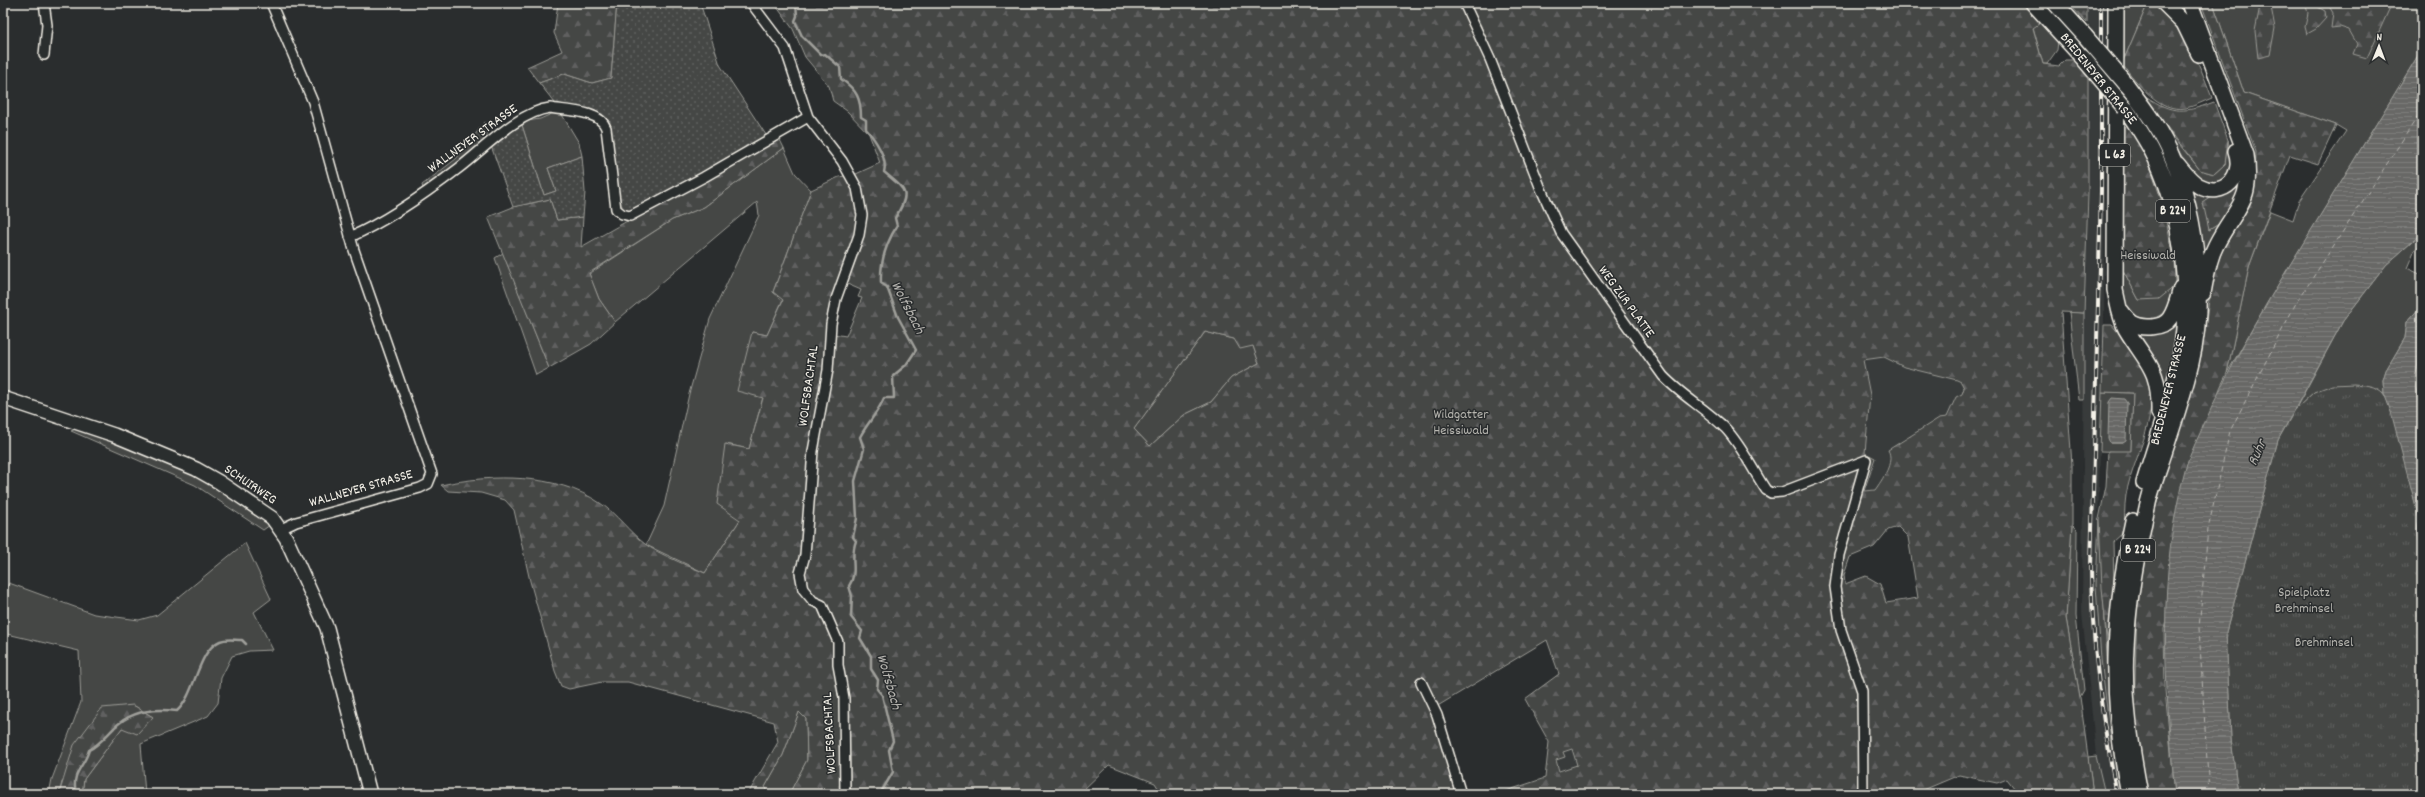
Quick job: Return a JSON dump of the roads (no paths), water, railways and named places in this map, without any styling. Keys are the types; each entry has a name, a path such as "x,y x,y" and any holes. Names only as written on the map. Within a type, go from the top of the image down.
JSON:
{"main road":[{"name":"BREDENEYER STRASSE","path":"2034,3 2125,108 2151,150 2162,175 2173,209 2180,243 2184,276 2186,308 2182,347 2126,552 2115,646 2120,749 2129,794"},
{"name":"BREDENEYER STRASSE","path":"2055,3 2126,84 2153,120 2173,160 2187,207 2193,242 2198,313 2197,335 2178,412 2147,505 2130,601 2126,648 2127,699 2131,747 2140,794"},
{"name":"L 63","path":"2116,3 2115,275 2118,307 2126,328 2146,356 2155,374 2159,395 2158,434"},
{"path":"2164,3 2184,23 2195,43 2237,154 2238,170 2228,185 2212,189 2192,181 2173,160"},
{"path":"2190,3 2246,155 2248,172 2248,189 2242,205 2215,246 2209,263 2198,313"},
{"path":"2118,307 2131,322 2143,327 2157,326 2169,320 2176,308 2184,276"},
{"name":"SCHUIRWEG","path":"3,398 114,435 196,469 261,510 281,529 327,628 370,794"}],"street":[{"path":"44,3 47,25 44,55"},
{"name":"WALLNEYER STRASSE","path":"271,3 312,102 350,237 430,465 431,478 428,484 420,488 296,522 281,529"},
{"name":"WOLFSBACHTAL","path":"751,3 765,19 787,53 808,117 842,161 858,188 862,215 859,236 836,299 831,324 828,370 813,451 805,555 800,573 803,588 813,601 822,606 838,642 838,665 844,698 845,794"},
{"name":"WEG ZUR PLATTE","path":"1464,3 1490,59 1529,161 1561,233 1569,247 1663,376 1674,388 1724,427 1740,446 1762,485 1771,493 1782,492 1866,460 1837,569 1835,587 1838,618 1862,691 1863,794"},
{"name":"WALLNEYER STRASSE","path":"350,237 368,228 421,194 457,170 521,119 542,109 550,108 587,115 602,120 606,128 616,209 622,214 630,216 704,177 808,117"},
{"path":"1421,682 1437,715 1461,794"}],"water":[{"name":"Ruhr","path":"2422,49 2422,233 2386,265 2343,321 2278,440 2226,632 2231,739 2238,794 2175,794 2166,671 2167,589 2170,548 2186,467 2214,402 2255,324"},
{"path":"2422,305 2422,344 2415,377 2422,424 2422,561 2417,532 2419,518 2391,412 2384,393 2383,380 2386,370 2405,338 2407,322"},
{"path":"2112,398 2124,399 2127,403 2126,441 2123,443 2110,443 2108,438 2109,402"}],"waterway":[{"name":"Wolfsbach","path":"796,3 797,16 795,21 802,36 821,55 825,54 840,67 841,79 851,87 857,95 861,117 866,120 866,129 880,149 884,161 884,172 902,188 905,197 895,218 897,226 884,253 881,283 887,287 898,317 916,350 906,365 893,376 894,398 884,398 860,437 864,449 855,481 857,518 853,537 856,541 853,553 854,570 849,586 852,596 851,617 862,631 860,638 871,656 871,669 878,680 877,689 882,695 893,741 889,750 893,772 880,794"},
{"path":"76,794 75,780 89,750 99,743 120,722 135,714 143,712 160,710 177,711 183,704 201,663 212,646 220,641 228,639 242,640 246,644"}],"railway":[{"path":"2101,3 2101,191 2091,567 2093,625 2098,681 2106,737 2117,794"}],"park label":[{"name":"Heissiwald","path":"2148,256"},
{"name":"Wildgatter Heissiwald","path":"1461,424"},
{"name":"Spielplatz Brehminsel","path":"2304,602"},
{"name":"Brehminsel","path":"2324,643"}]}
